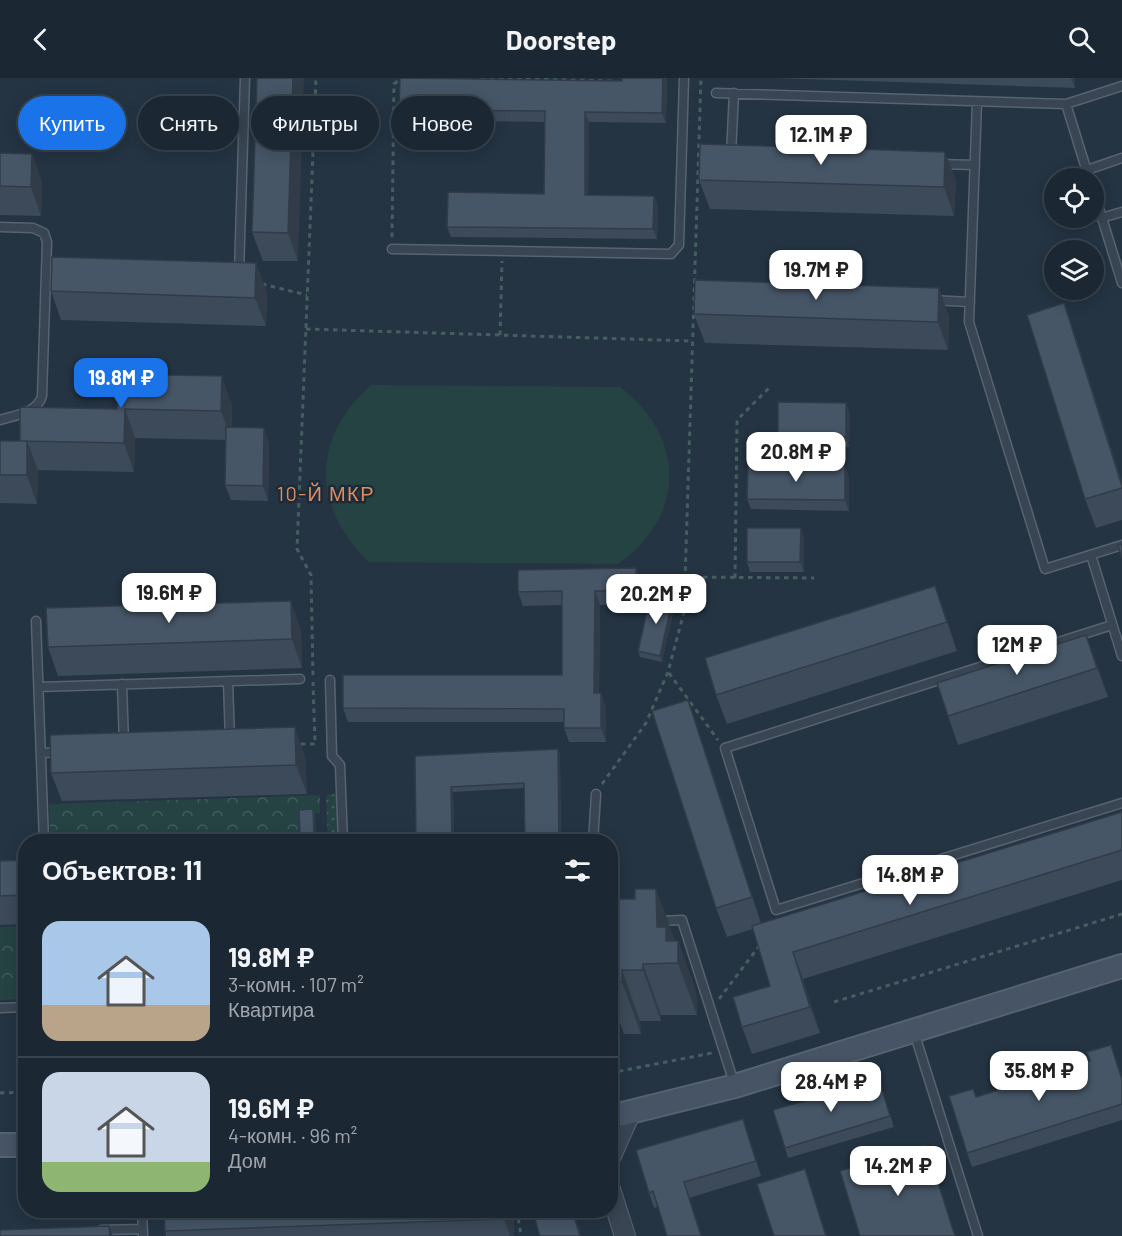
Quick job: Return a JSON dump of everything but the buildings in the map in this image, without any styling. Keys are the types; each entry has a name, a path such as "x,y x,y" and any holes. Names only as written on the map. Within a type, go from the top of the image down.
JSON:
{"main road":[{"path":"620,1115 735,1086 1122,966"},
{"path":"0,1146 18,1145"}],"street":[{"path":"618,1214 625,1236"}],"lane":[{"path":"228,278 239,278 244,78"},
{"path":"392,249 671,254 679,245 684,78"},
{"path":"716,93 1066,104 1122,86"},
{"path":"730,158 734,93"},
{"path":"977,102 969,322 1045,569 1122,545"},
{"path":"1066,104 1086,168"},
{"path":"713,158 742,158"},
{"path":"1101,168 1122,158"},
{"path":"928,164 975,165"},
{"path":"1104,217 1122,212"},
{"path":"0,227 33,228 44,233 47,242 40,405 0,420"},
{"path":"1104,227 1122,283"},
{"path":"46,271 58,272"},
{"path":"922,300 970,302"},
{"path":"1090,555 1122,656"},
{"path":"36,621 44,834"},
{"path":"1113,625 725,748 776,910 1122,803"},
{"path":"39,687 300,679"},
{"path":"330,680 332,756 340,765 343,834"},
{"path":"228,681 230,746"},
{"path":"122,684 124,750"},
{"path":"218,747 242,746"},
{"path":"112,750 136,750"},
{"path":"41,753 76,752"},
{"path":"594,834 596,794"},
{"path":"646,921 682,920 735,1086"},
{"path":"0,1008 18,1007"},
{"path":"914,1032 978,1236"},
{"path":"95,1231 142,1232"}],"path":[{"path":"301,744 315,744 311,575 297,549 316,78"},
{"path":"392,249 394,84 402,78"},
{"path":"482,78 615,81"},
{"path":"596,794 646,723 668,672 684,612 701,78"},
{"path":"699,156 713,158"},
{"path":"500,335 502,251"},
{"path":"239,278 307,295"},
{"path":"694,291 700,292"},
{"path":"306,329 692,341"},
{"path":"735,578 736,420 771,387"},
{"path":"685,577 814,578"},
{"path":"668,672 725,748"},
{"path":"834,1002 1122,914"},
{"path":"711,1010 764,940"},
{"path":"618,1071 723,1051"},
{"path":"0,1093 18,1092"},
{"path":"518,1218 521,1236"}],"green space":[{"path":"371,385 620,387 642,407 657,429 666,452 669,476 666,500 656,523 640,545 618,564 369,562 350,541 337,519 329,496 326,473 329,450 337,427 351,406"},
{"path":"336,794 338,834 328,834 326,795"},
{"path":"320,795 320,813 299,814 300,834 50,834 49,804"},
{"path":"18,926 18,999 0,1000 0,927"}],"district":[{"name":"10-Й МКР","path":"326,493"}]}
